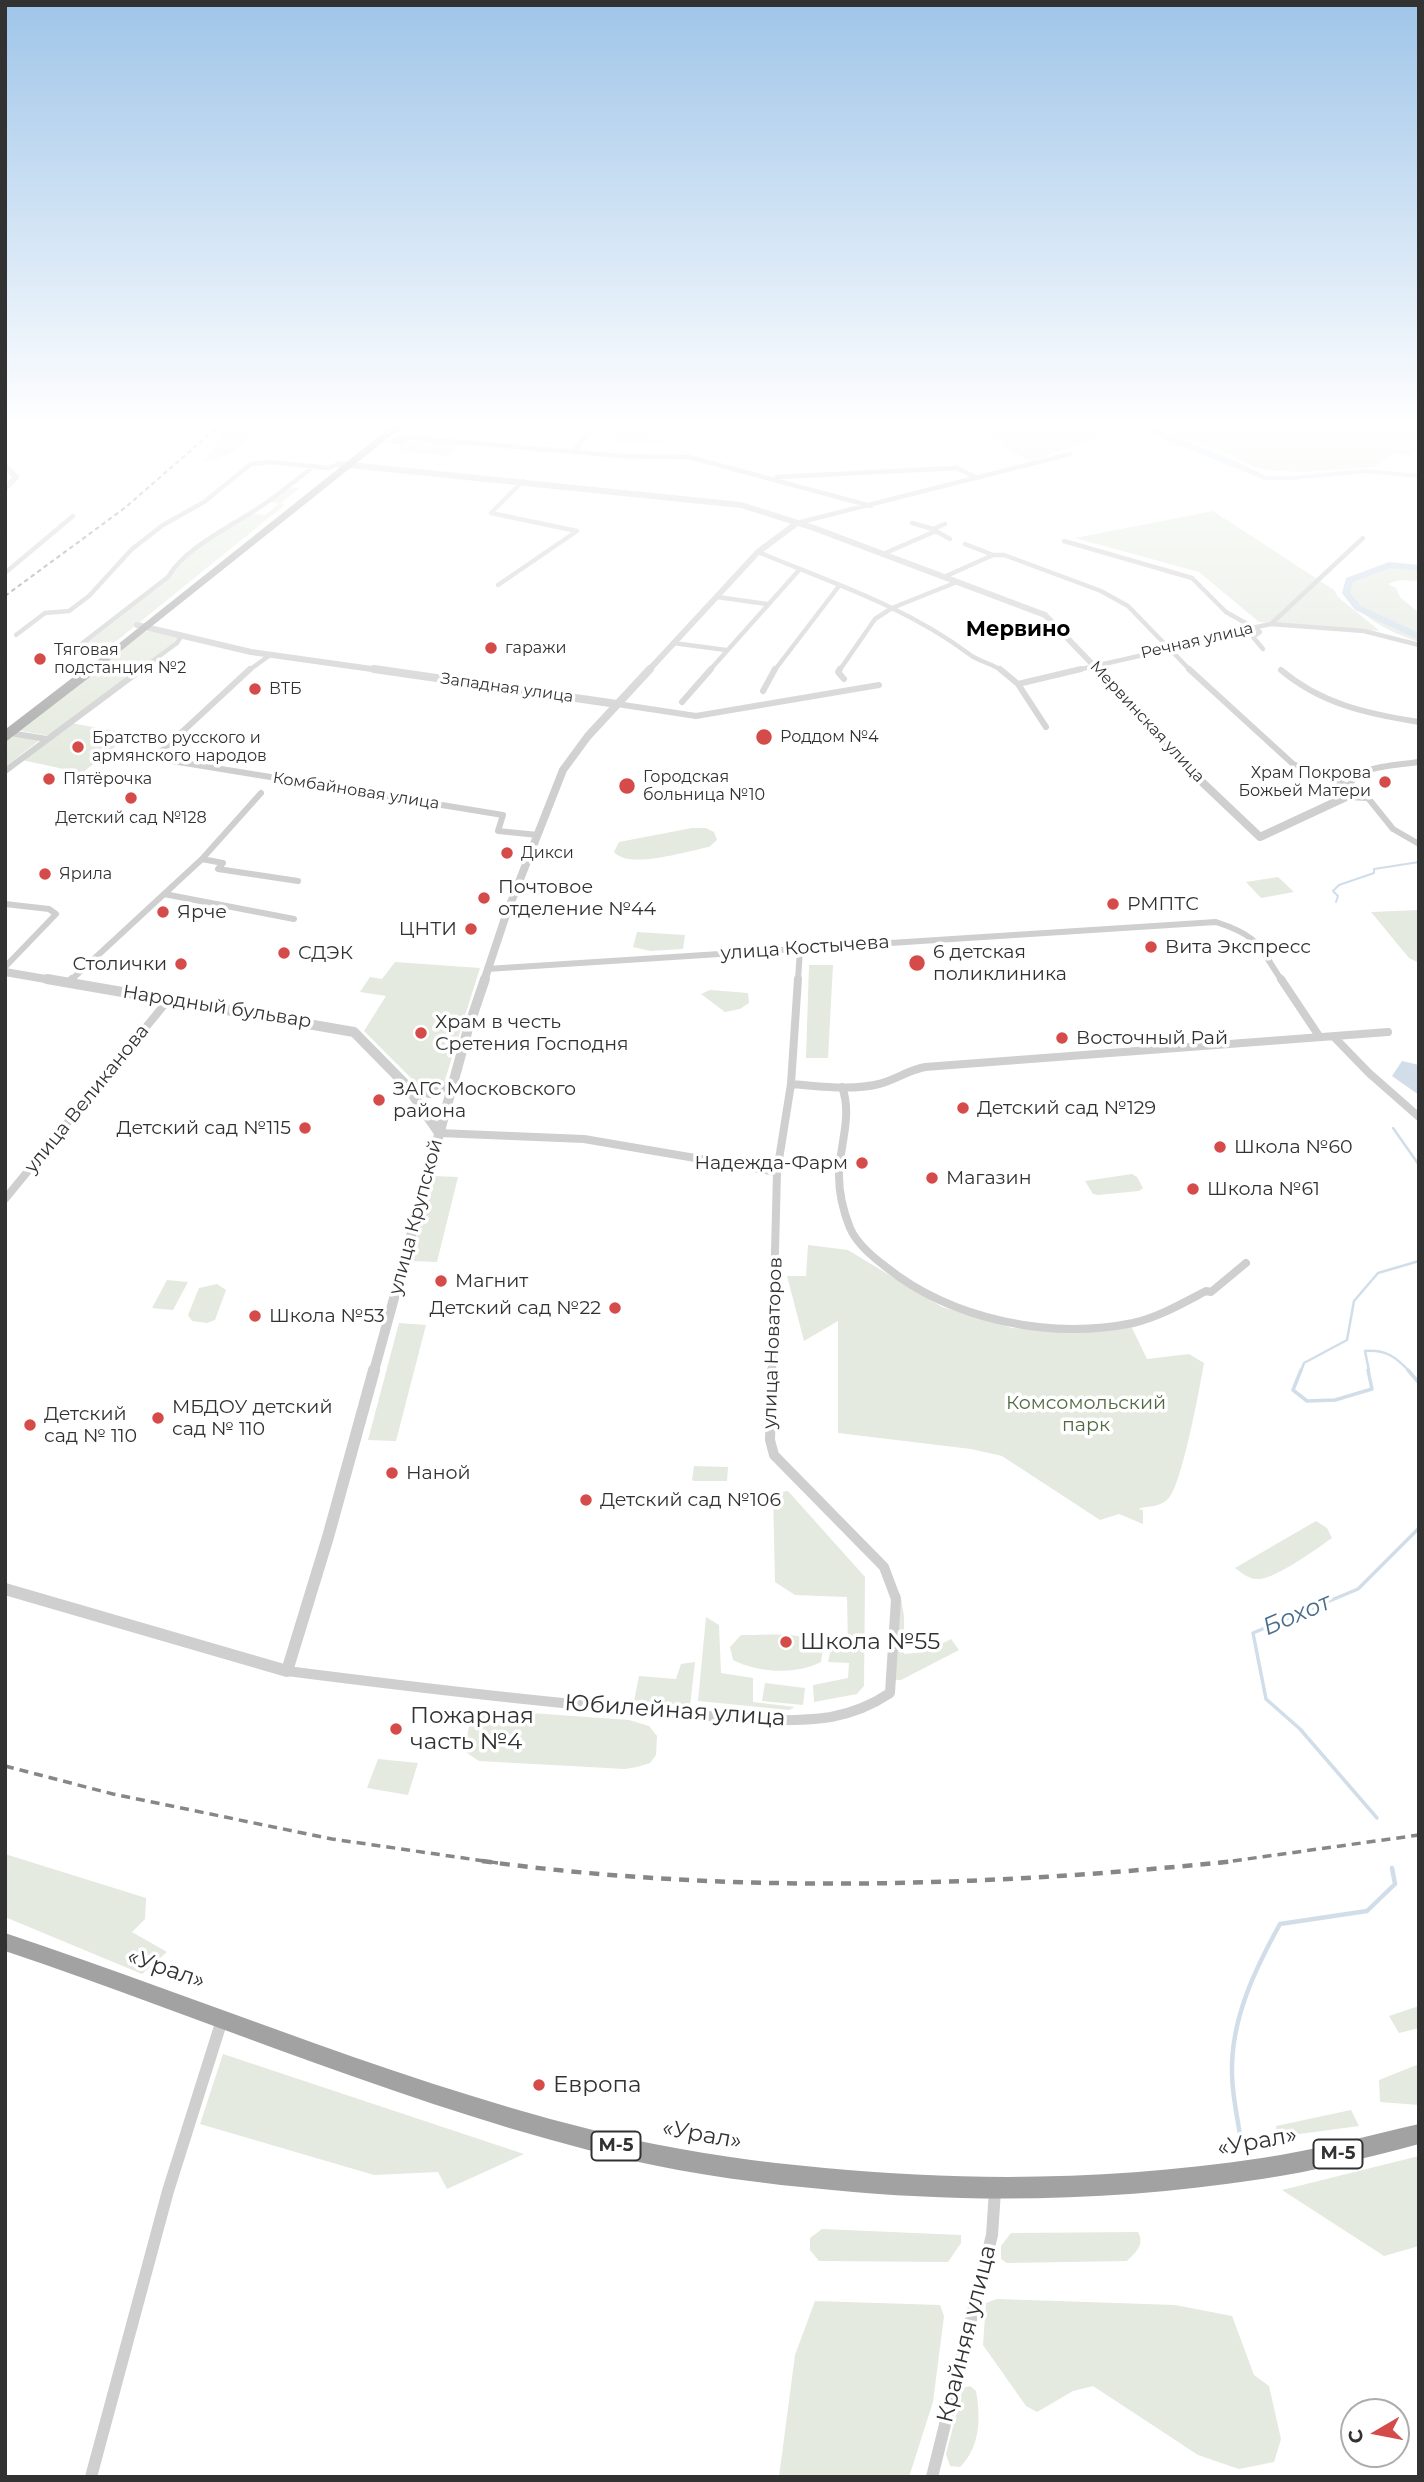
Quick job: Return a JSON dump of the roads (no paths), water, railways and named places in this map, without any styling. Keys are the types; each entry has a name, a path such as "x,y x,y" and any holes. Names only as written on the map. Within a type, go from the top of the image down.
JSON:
{"highway":[{"name":"«Урал»","path":"5,1942 478,2107 610,2145 713,2166 845,2182 995,2191 1091,2189 1194,2180 1301,2162 1419,2134"}],"main road":[{"path":"141,626 246,540"},
{"path":"7,731 253,540"}],"street":[{"path":"5,573 45,540"},
{"path":"16,635 43,614 69,611 89,596 144,540"},
{"path":"80,645 167,577 174,567 208,540"},
{"path":"498,585 564,540"},
{"name":"улица Крупской","path":"287,1671 328,1536 445,1111 487,970 566,764 673,643 758,552 774,540"},
{"name":"Мервинская улица","path":"844,540 1045,615 1182,763 1260,837 1346,797"},
{"path":"883,554 913,540"},
{"path":"1271,624 1361,540"},
{"path":"1064,541 1192,578 1226,612 1255,627 1260,632 1252,637 1263,649"},
{"path":"965,544 993,555 1015,558 1101,591 1128,606 1210,691 1293,764 1348,786"},
{"path":"758,552 892,608 957,642 971,656 996,666 1018,684 1046,727"},
{"path":"944,577 993,555"},
{"path":"682,702 800,569"},
{"path":"844,679 838,672 872,623 892,608 957,582"},
{"path":"763,691 771,675 839,586"},
{"path":"717,597 767,604"},
{"name":"Речная улица","path":"1018,684 1170,648 1174,644 1271,624 1364,631 1419,645"},
{"name":"Западная улица","path":"141,626 236,650 696,716 879,685"},
{"path":"5,771 177,643 180,638 178,635"},
{"path":"673,643 726,650"},
{"name":"Комбайновая улица","path":"270,655 242,676 154,758 503,815 498,831 538,835"},
{"path":"1281,670 1302,688 1338,707 1419,722"},
{"path":"7,731 47,739"},
{"path":"1419,762 1371,769 1354,777 1348,786 1346,797 1368,798 1383,820 1404,837 1419,844"},
{"path":"69,982 94,962 202,859 261,793"},
{"path":"202,859 223,863 218,869 298,881"},
{"path":"164,894 295,919"},
{"path":"5,904 50,909 56,914 5,967"},
{"name":"улица Костычева","path":"487,970 1216,922 1254,938 1319,1036"},
{"name":"улица Новаторов","path":"800,948 791,1084 777,1172 770,1440 775,1455 787,1470 884,1567 896,1600 890,1693"},
{"name":"Народный бульвар","path":"5,972 354,1032 406,1086 439,1133"},
{"name":"улица Великанова","path":"5,1199 169,999"},
{"path":"791,1084 842,1087 881,1084 908,1069 925,1067 1388,1032"},
{"path":"1335,1037 1369,1073 1419,1117"},
{"path":"406,1086 429,1093 454,1084"},
{"path":"842,1087 846,1100 839,1177 852,1233 886,1268 938,1301 1014,1324 1075,1329 1113,1326 1149,1318 1206,1291 1211,1292 1246,1263"},
{"path":"428,1114 439,1116 445,1111"},
{"path":"439,1133 583,1139 777,1172"},
{"name":"Юбилейная улица","path":"5,1589 287,1671 465,1694 611,1709 821,1718 863,1710 890,1693"},
{"path":"91,2477 167,2190 223,2018"},
{"name":"Крайняя улица","path":"932,2477 992,2235 995,2191"}],"waterway":[{"path":"1419,568 1389,565 1349,580 1346,593 1358,608 1419,637"},
{"path":"1336,902 1338,896 1333,891 1339,885 1374,873 1374,869 1419,862"},
{"name":"Бохот","path":"1393,1128 1419,1165"},
{"name":"Бохот","path":"1301,1371 1304,1363 1347,1340 1354,1301 1378,1273 1419,1261"},
{"name":"Бохот","path":"1369,1371 1365,1351 1390,1355 1408,1370"},
{"name":"Бохот","path":"1301,1370 1293,1390 1307,1401 1335,1400 1372,1389 1368,1370"},
{"name":"Бохот","path":"1408,1370 1419,1383"},
{"name":"Бохот","path":"1377,1818 1300,1729 1266,1699 1253,1633 1358,1589 1419,1528"},
{"name":"Бохот","path":"1241,2142 1232,2081 1236,2033 1246,1995 1280,1924 1367,1911 1395,1884 1392,1868"}],"railway":[{"path":"5,596 81,540"},
{"path":"5,1766 113,1794 332,1839 493,1862"},
{"path":"1227,1862 1419,1835"},
{"path":"482,1861 493,1862"},
{"path":"1227,1862 1235,1861"},
{"path":"493,1862 670,1879 858,1884 1047,1877 1227,1862"},
{"path":"493,1862 498,1863"},
{"path":"1218,1863 1227,1862"}],"place":[{"name":"гаражи","path":"491,648"},
{"name":"Тяговая подстанция №2","path":"40,659"},
{"name":"ВТБ","path":"255,689"},
{"name":"Роддом №4","path":"764,737"},
{"name":"Братство русского и армянского народов","path":"78,747"},
{"name":"Пятёрочка","path":"49,779"},
{"name":"Храм Покрова Божьей Матери","path":"1385,782"},
{"name":"Городская больница №10","path":"627,786"},
{"name":"Детский сад №128","path":"131,798"},
{"name":"Дикси","path":"507,853"},
{"name":"Ярила","path":"45,874"},
{"name":"Почтовое отделение №44","path":"484,898"},
{"name":"РМПТС","path":"1113,904"},
{"name":"Ярче","path":"163,912"},
{"name":"ЦНТИ","path":"471,929"},
{"name":"Вита Экспресс","path":"1151,947"},
{"name":"СДЭК","path":"284,953"},
{"name":"6 детская поликлиника","path":"917,963"},
{"name":"Столички","path":"181,964"},
{"name":"Храм в честь Сретения Господня","path":"421,1033"},
{"name":"Восточный Рай","path":"1062,1038"},
{"name":"ЗАГС Московского района","path":"379,1100"},
{"name":"Детский сад №129","path":"963,1108"},
{"name":"Детский сад №115","path":"305,1128"},
{"name":"Школа №60","path":"1220,1147"},
{"name":"Надежда-Фарм","path":"862,1163"},
{"name":"Магазин","path":"932,1178"},
{"name":"Школа №61","path":"1193,1189"},
{"name":"Магнит","path":"441,1281"},
{"name":"Детский сад №22","path":"615,1308"},
{"name":"Школа №53","path":"255,1316"},
{"name":"МБДОУ детский сад № 110","path":"158,1418"},
{"name":"Детский сад № 110","path":"30,1425"},
{"name":"Наной","path":"392,1473"},
{"name":"Детский сад №106","path":"586,1500"},
{"name":"Школа №55","path":"786,1642"},
{"name":"Пожарная часть №4","path":"396,1729"},
{"name":"Европа","path":"539,2085"}],"district":[{"name":"Мервино","path":"1018,630"}],"park label":[{"name":"Комсомольский парк","path":"1086,1414"}]}
